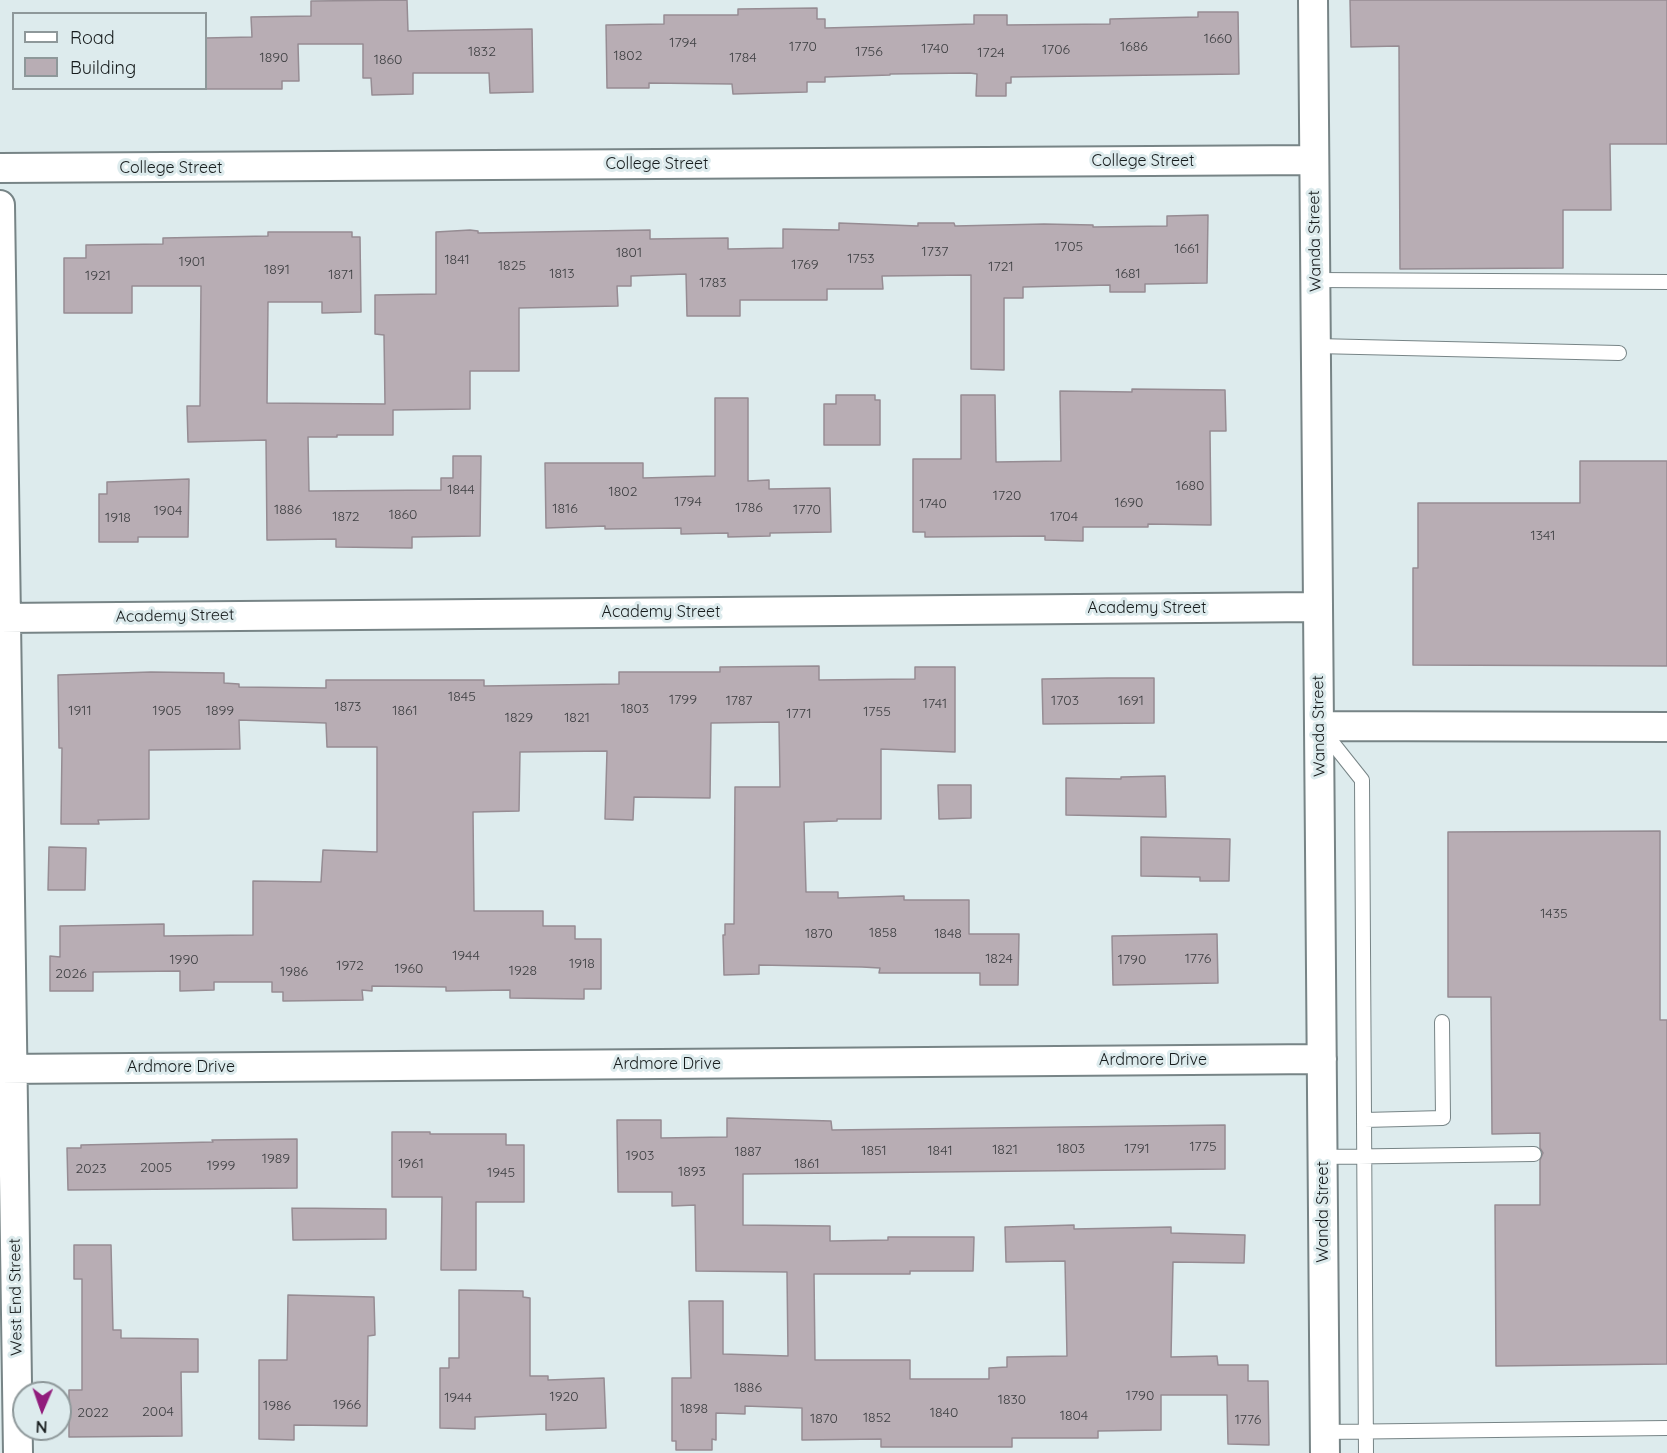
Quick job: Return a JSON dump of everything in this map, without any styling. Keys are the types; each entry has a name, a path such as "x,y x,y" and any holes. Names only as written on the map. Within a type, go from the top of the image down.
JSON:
{"street":[{"name":"Wanda Street","path":"1313,0 1324,1443"},
{"name":"College Street","path":"0,168 1314,160"},
{"name":"West End Street","path":"0,205 6,1069 18,1453"},
{"name":"Academy Street","path":"3,618 1317,607"},
{"path":"1319,726 1667,727"},
{"name":"Ardmore Drive","path":"6,1069 1322,1059"}],"lane":[{"path":"1316,280 1667,282"},
{"path":"1316,346 1619,353"},
{"path":"1319,726 1362,780 1366,1453"},
{"path":"1364,1120 1443,1118 1442,1022"},
{"path":"1322,1157 1534,1154"},
{"path":"1324,1443 1366,1431 1667,1428"}],"building":[{"path":"407,0 408,31 532,29 533,92 490,93 489,73 413,73 413,94 372,95 371,78 363,78 363,44 298,44 299,81 282,81 282,89 207,89 207,38 252,37 251,17 311,16 311,1"},
{"path":"1350,0 1667,0 1667,144 1610,144 1611,210 1563,210 1563,268 1400,269 1399,46 1351,47"},
{"path":"817,8 817,19 825,19 825,28 974,24 974,15 1007,15 1007,25 1110,24 1110,19 1198,17 1198,12 1238,12 1239,74 1011,77 1011,83 1006,83 1006,96 976,96 977,74 970,73 825,77 825,82 807,82 807,92 733,94 732,84 649,83 649,88 607,88 606,25 664,24 664,15 738,15 738,9"},
{"path":"1208,215 1207,283 1145,284 1145,292 1110,292 1110,285 1023,287 1023,298 1004,298 1004,370 971,369 971,275 882,276 883,289 827,289 827,300 740,300 740,316 687,316 686,274 631,276 631,286 617,286 618,306 519,308 519,371 470,371 470,409 393,410 393,435 308,437 309,491 441,490 441,478 453,478 453,456 481,456 480,536 412,537 412,548 336,547 336,539 267,540 266,440 188,442 187,406 200,406 201,286 132,286 132,313 64,313 64,258 86,258 86,245 163,244 163,238 268,236 268,232 352,232 352,237 360,237 361,312 322,313 322,302 268,302 267,403 385,404 384,335 375,334 375,295 436,294 436,232 650,230 650,239 728,238 728,249 783,248 783,229 839,230 839,223 918,226 918,223 954,223 955,226 1044,224 1093,225 1093,227 1167,226 1167,216"},
{"path":"1132,389 1225,390 1226,431 1210,431 1211,525 1148,524 1148,527 1083,527 1083,541 1045,540 1045,536 925,537 925,532 913,532 913,459 961,459 961,395 995,395 996,462 1061,461 1060,391 1132,392"},
{"path":"836,395 875,395 875,400 880,400 880,445 824,445 824,404 836,404"},
{"path":"715,398 748,398 748,481 769,480 769,489 830,488 831,532 770,533 770,536 728,537 728,533 681,534 681,528 605,529 605,526 546,528 545,463 643,463 643,478 715,476"},
{"path":"1580,461 1667,461 1667,666 1413,665 1413,568 1418,568 1418,503 1580,503"},
{"path":"189,479 188,537 138,537 138,542 99,542 99,494 107,494 107,482"},
{"path":"819,666 819,680 915,679 915,667 955,667 955,752 881,749 881,819 804,822 806,892 838,892 838,898 904,896 904,900 969,900 969,934 1019,934 1018,985 980,985 980,973 879,973 880,968 862,967 759,965 759,974 724,975 725,924 734,924 735,787 780,787 779,722 711,723 710,798 634,797 633,820 605,819 607,751 520,752 519,811 473,812 474,911 543,911 543,926 575,926 575,939 601,939 601,989 584,989 584,999 510,998 510,990 446,991 446,987 372,986 372,991 362,990 363,1000 283,1001 283,992 272,992 272,982 214,982 214,990 180,991 180,971 93,972 93,991 50,991 50,956 60,957 60,926 164,924 164,936 253,935 253,881 321,882 323,850 377,852 377,747 327,747 326,723 239,720 240,749 149,750 149,819 98,820 99,824 61,824 62,748 59,748 58,675 151,672 224,673 224,683 239,684 239,687 326,688 326,680 484,680 484,686 619,684 619,672 720,672 720,667"},
{"path":"1154,678 1154,723 1043,724 1042,679"},
{"path":"1165,776 1166,817 1066,815 1066,778 1121,779 1121,777"},
{"path":"938,785 971,785 971,818 939,819"},
{"path":"1660,831 1660,1020 1667,1020 1667,1364 1496,1366 1495,1205 1540,1205 1540,1160 1543,1153 1540,1148 1540,1133 1492,1134 1491,997 1448,997 1448,832"},
{"path":"1141,837 1230,839 1229,881 1200,881 1200,877 1141,876"},
{"path":"49,847 86,848 85,890 48,890"},
{"path":"1217,934 1218,983 1113,985 1112,936"},
{"path":"727,1118 831,1121 832,1130 1225,1125 1225,1169 743,1174 743,1225 830,1226 830,1241 888,1240 888,1237 974,1237 973,1271 910,1271 910,1274 814,1274 815,1360 910,1360 910,1379 989,1379 989,1368 1007,1367 1007,1357 1067,1356 1065,1261 1006,1262 1005,1227 1074,1225 1074,1229 1171,1227 1171,1233 1245,1235 1244,1263 1173,1262 1171,1357 1217,1356 1218,1365 1248,1365 1248,1381 1268,1381 1269,1445 1228,1444 1227,1395 1161,1395 1161,1430 1098,1431 1098,1438 1012,1438 1012,1447 881,1447 881,1439 802,1440 802,1408 745,1406 745,1414 716,1413 716,1440 712,1439 712,1450 676,1450 676,1441 672,1441 672,1378 691,1378 689,1301 723,1301 723,1354 788,1356 787,1272 696,1271 695,1205 672,1206 672,1192 618,1192 617,1120 661,1120 661,1138 727,1137"},
{"path":"392,1132 506,1134 506,1145 524,1145 524,1202 476,1202 476,1270 441,1270 442,1197 392,1197"},
{"path":"297,1139 297,1188 68,1190 67,1148 81,1148 81,1145"},
{"path":"292,1208 386,1209 386,1239 293,1240"},
{"path":"74,1245 111,1245 113,1330 121,1330 121,1338 198,1339 198,1372 181,1372 182,1436 72,1437 72,1390 82,1390 82,1279 74,1279"},
{"path":"459,1290 523,1291 523,1297 530,1298 530,1376 548,1376 548,1380 604,1378 606,1428 546,1430 546,1414 475,1417 475,1429 440,1428 440,1368 449,1368 449,1358 459,1358"},
{"path":"288,1295 374,1297 375,1335 368,1336 367,1426 294,1425 294,1440 259,1439 259,1360 287,1360"}]}
